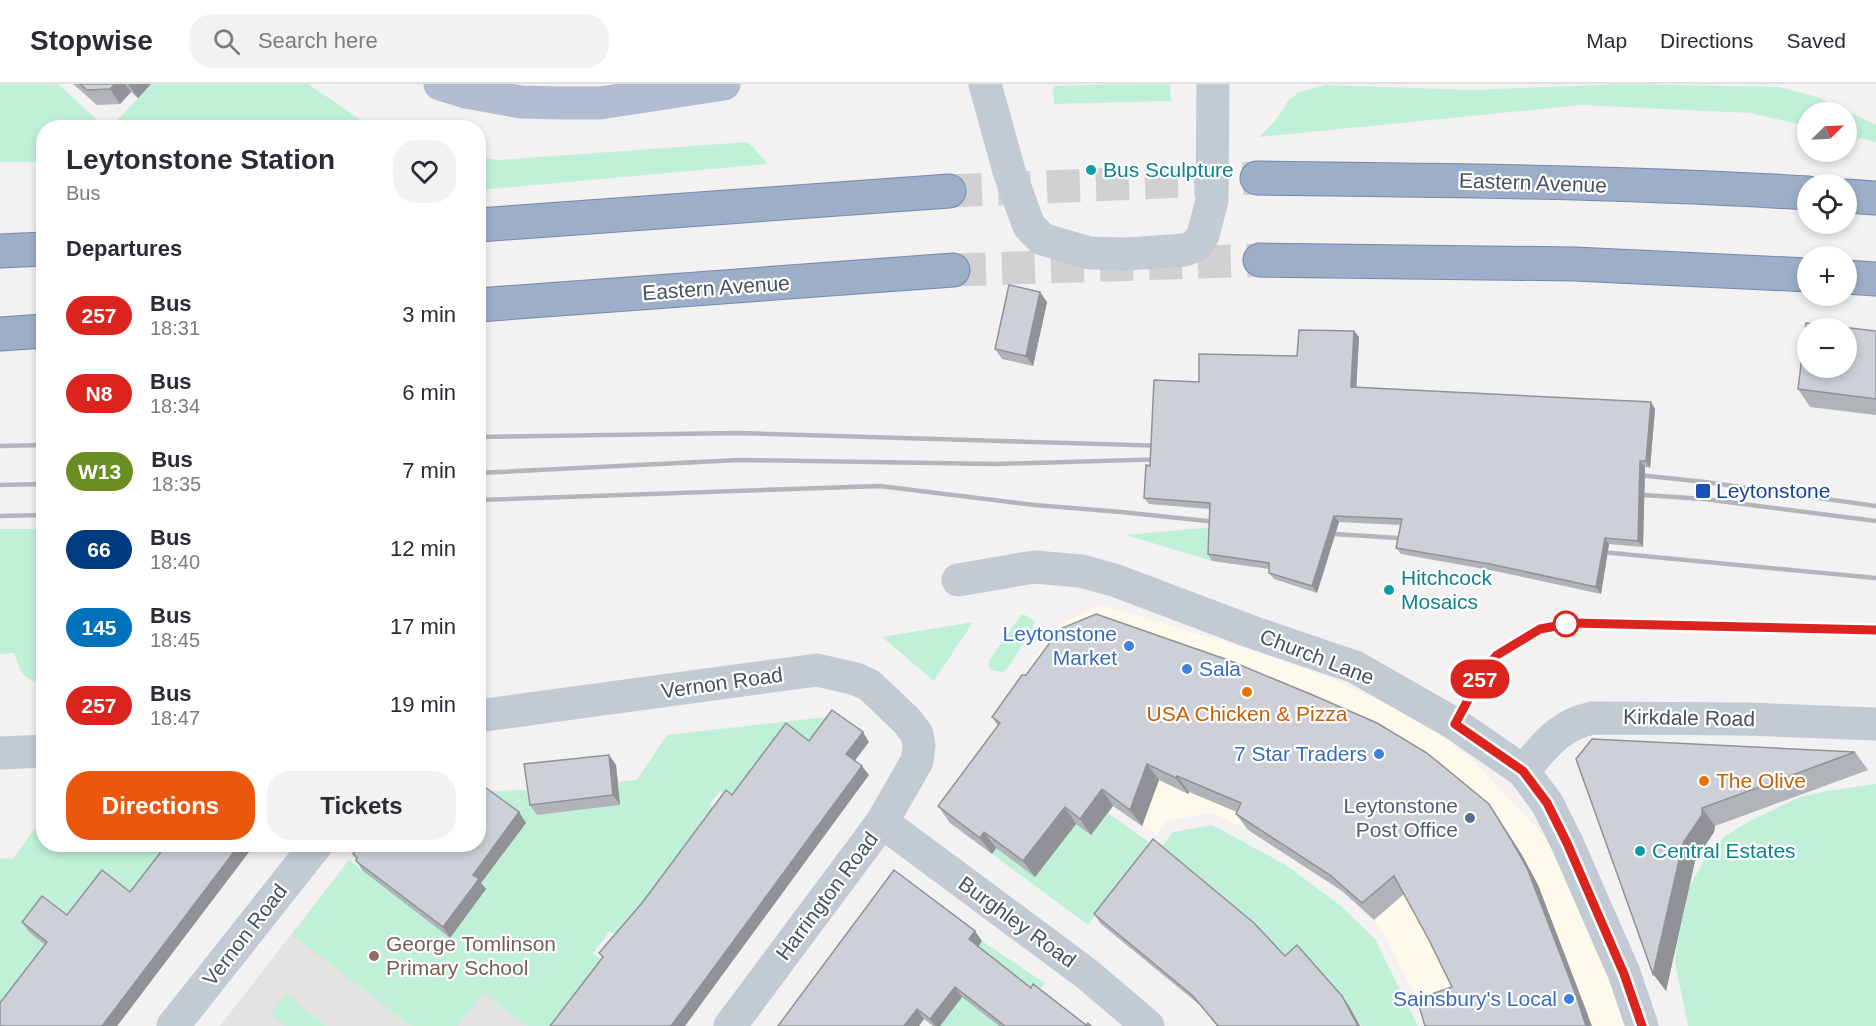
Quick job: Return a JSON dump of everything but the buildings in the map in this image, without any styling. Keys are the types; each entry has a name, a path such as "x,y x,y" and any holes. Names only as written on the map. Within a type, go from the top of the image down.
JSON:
{"highway":[{"name":"Eastern Avenue","path":"1257,178 1462,180 1797,192"},
{"path":"486,224 949,191"},
{"path":"1857,197 1876,198"},
{"path":"0,250 36,249"},
{"path":"1260,260 1574,264 1797,274"},
{"name":"Eastern Avenue","path":"486,304 953,270"},
{"path":"1857,278 1876,279"},
{"path":"0,334 36,332"}],"main road":[{"path":"440,84 466,92 520,102 560,103 600,103 724,84"}],"street":[{"path":"985,84 1009,171 1029,226 1042,239 1089,253 1127,254 1185,250 1195,246 1203,235 1212,200 1213,84"},
{"name":"Church Lane","path":"958,580 1034,567 1081,571 1114,580 1251,632 1355,667 1455,724 1523,771 1547,803 1567,843 1624,974 1642,1026"},
{"name":"Vernon Road","path":"486,715 817,670 856,679 875,691 907,721 917,734 919,746 917,761"},
{"name":"Kirkdale Road","path":"1523,771 1548,742 1562,730 1576,721 1593,718 1746,718 1876,724"},
{"path":"0,753 36,751"},
{"name":"Harrington Road","path":"730,1026 882,822 917,761"},
{"name":"Burghley Road","path":"882,822 1087,974 1148,1026"},
{"name":"Vernon Road","path":"173,1026 311,852"}],"shaded area":[{"path":"1101,605 1238,646 1328,677 1421,720 1473,760 1549,841 1633,1026 1430,1026 1385,936 1374,920 1342,891 1248,830 1212,813 1166,821 1156,834 1003,733 996,727 1055,626"},
{"name":"George Tomlinson Primary School","path":"349,860 497,974 483,993 527,1026 220,1026"}],"green space":[{"path":"0,84 58,84 97,120 36,120 36,162 0,162"},
{"path":"151,84 308,84 361,120 117,120"},
{"path":"1170,84 1171,101 1054,104 1053,86"},
{"path":"1623,84 1779,87 1828,102 1797,102 1797,124 1750,113 1581,105 1259,137 1276,120 1288,101 1299,92 1326,85 1471,90"},
{"path":"1857,116 1876,125 1876,142 1857,137"},
{"path":"748,142 768,164 486,189 486,158 499,160"},
{"path":"1214,527 1212,561 1126,535"},
{"path":"0,529 36,529 36,682 23,674 14,653 0,654"},
{"path":"1021,615 1035,621 1033,628 1007,669 1003,672 991,670 989,661"},
{"path":"973,622 934,681 882,637"},
{"path":"835,716 839,720 740,805 720,791 710,804 723,814 660,969 610,931 593,953 610,966 564,1026 527,1026 483,993 457,1026 411,1026 292,935 349,860 450,937 436,852 491,868 520,831 486,791 533,790 536,815 620,805 618,782 637,780 667,735"},
{"path":"1876,784 1876,1026 1688,1026 1675,962 1689,888 1705,858 1724,837 1748,822 1800,797"},
{"path":"1108,813 1149,842 1088,925 992,854 997,846 1069,818 1091,835"},
{"path":"1212,825 1286,865 1341,906 1375,939 1418,1026 1361,1026 1355,1016 1339,1026 1292,967 1134,883 1173,832"},
{"path":"36,827 36,852 177,852 140,900 54,952 0,1023 0,859 12,860"},
{"path":"982,941 1045,983 1013,1026 940,1026 976,950"},
{"path":"286,994 326,1026 286,1026 271,1014"}],"tunnel":[{"path":"949,191 1257,178"},
{"path":"953,270 1260,260"}],"railway":[{"path":"486,437 738,433 1168,446"},
{"path":"0,446 36,445"},
{"path":"486,473 739,460 996,464 1168,459"},
{"path":"1629,474 1705,482 1876,506"},
{"path":"0,485 36,484"},
{"path":"486,500 880,486 1035,505 1226,523"},
{"path":"1629,494 1704,499 1876,521"},
{"path":"0,516 36,515"},
{"path":"1319,533 1414,539"},
{"path":"1591,551 1876,578"}],"bus line":[{"name":"257","path":"1642,1026 1624,974 1567,843 1547,803 1523,771 1455,724 1485,668 1497,655 1540,629 1573,623 1876,630"}],"place":[{"name":"Bus Sculpture","path":"1091,170"},
{"name":"Leytonstone","path":"1703,491"},
{"name":"Hitchcock Mosaics","path":"1389,590"},
{"name":"Leytonstone Market","path":"1129,646"},
{"name":"Sala","path":"1187,669"},
{"name":"USA Chicken & Pizza","path":"1247,692"},
{"name":"7 Star Traders","path":"1379,754"},
{"name":"The Olive","path":"1704,781"},
{"name":"Leytonstone Post Office","path":"1470,818"},
{"name":"Central Estates","path":"1640,851"},
{"name":"George Tomlinson Primary School","path":"374,956"},
{"name":"Sainsbury's Local","path":"1569,999"}]}
